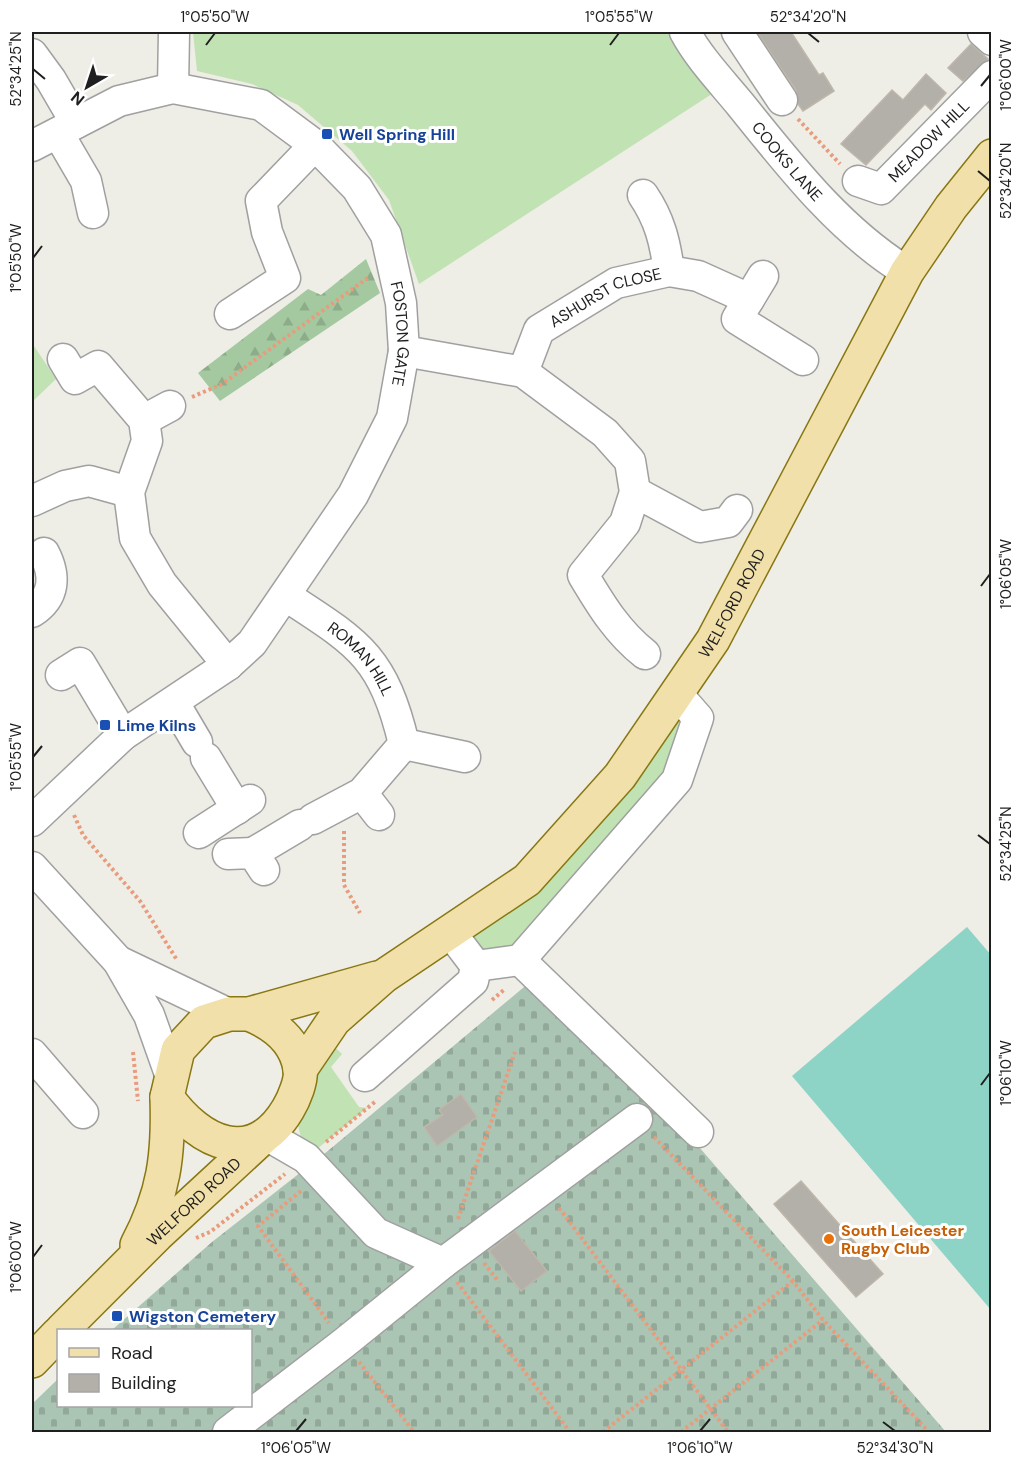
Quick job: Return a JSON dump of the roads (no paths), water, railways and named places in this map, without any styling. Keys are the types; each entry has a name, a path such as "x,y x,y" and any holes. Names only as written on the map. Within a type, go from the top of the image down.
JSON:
{"main road":[{"name":"WELFORD ROAD","path":"300,1070 334,1020 384,976 527,880 620,776 713,640 907,272 951,207 992,156"},
{"name":"WELFORD ROAD","path":"239,1014 384,976"},
{"path":"239,1014 269,1022 288,1040 300,1070 292,1101 280,1123 265,1137 238,1143 216,1140 199,1132 159,1093 178,1050 204,1022 239,1014"},
{"name":"WELFORD ROAD","path":"127,1266 155,1211 169,1146 159,1093"},
{"name":"WELFORD ROAD","path":"63,1329 265,1137"},
{"path":"32,1361 57,1335"}],"street":[{"path":"173,88 174,32"},
{"name":"COOKS LANE","path":"685,32 713,71 812,193 887,260 907,272"},
{"path":"983,32 992,40"},
{"path":"713,71 742,39 782,100"},
{"path":"32,54 51,80 86,181 93,213"},
{"name":"MEADOW HILL","path":"858,181 881,189 992,76"},
{"name":"FOSTON GATE","path":"32,146 118,101 173,88 261,105 315,145 357,188 386,235 401,303 404,351 392,418 354,495 252,643 228,665 123,735 62,790 32,821"},
{"path":"230,314 285,278 267,232 261,201 315,145"},
{"path":"643,195 657,215 665,238 669,271"},
{"name":"ASHURST CLOSE","path":"523,372 539,330 616,283 669,271 698,276 750,298 803,360"},
{"path":"404,351 523,372 605,432 630,462 635,492 625,523 583,575 614,626 625,639 645,654"},
{"path":"63,358 75,379 98,366 126,396 157,413 129,492 135,538 162,584 228,665"},
{"path":"32,501 65,486 89,481 129,492"},
{"path":"635,492 700,528 728,522 736,510"},
{"path":"32,612 44,604 52,583 51,567 38,543"},
{"name":"ROMAN HILL","path":"286,596 347,635 376,666 396,708 404,744"},
{"path":"61,675 80,663 123,735"},
{"path":"524,964 677,780 698,718 677,694"},
{"path":"174,703 202,750 244,804 198,833"},
{"path":"248,859 316,817 371,804 404,744 465,757"},
{"path":"32,867 118,960 149,1015 159,1093"},
{"path":"372,1087 473,981 476,966 451,933"},
{"path":"118,960 175,989 239,1014"},
{"path":"476,966 524,964 698,1132"},
{"path":"34,1064 83,1113"},
{"path":"292,1101 314,1166"},
{"path":"228,1432 443,1263 545,1190 638,1119"},
{"path":"265,1137 314,1166 376,1233 443,1263"}],"place":[{"name":"Well Spring Hill","path":"327,134"},
{"name":"Lime Kilns","path":"105,725"},
{"name":"South Leicester Rugby Club","path":"829,1239"},
{"name":"Wigston Cemetery","path":"117,1316"}]}
